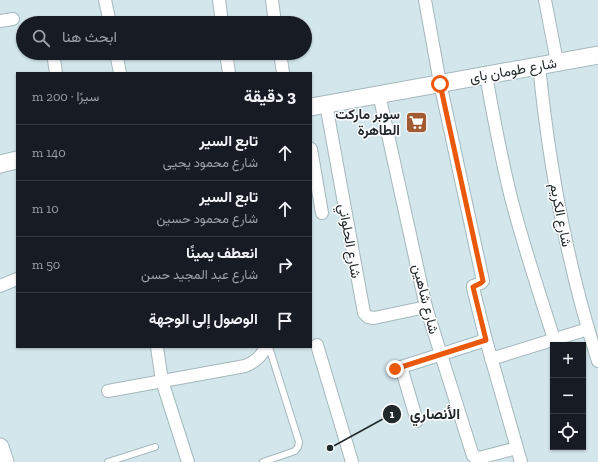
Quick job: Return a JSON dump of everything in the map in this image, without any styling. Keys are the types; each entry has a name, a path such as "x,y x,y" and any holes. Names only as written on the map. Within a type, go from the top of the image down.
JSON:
{"street":[{"path":"105,0 108,16"},
{"path":"219,0 221,16"},
{"path":"272,0 274,16"},
{"path":"425,0 440,84 483,281 473,287 486,340 521,462"},
{"path":"545,0 558,62"},
{"path":"0,21 13,19"},
{"name":"شارع طومان باى","path":"319,106 598,55"},
{"path":"54,60 56,72"},
{"path":"117,60 120,72"},
{"path":"227,60 229,72"},
{"path":"281,60 283,72"},
{"name":"شارع الكريم","path":"539,65 548,139 573,272 598,361"},
{"path":"486,75 498,142 514,208 532,273 554,340"},
{"name":"شارع شاهين","path":"379,94 426,307 473,456 479,458 517,448"},
{"name":"شارع الحلواني","path":"319,106 364,313 368,317 374,318 426,307"},
{"path":"312,155 322,213"},
{"path":"0,164 16,160"},
{"path":"0,286 16,280"},
{"path":"492,359 588,328"},
{"path":"418,421 398,368 486,340"},
{"path":"317,345 352,462"},
{"path":"157,348 162,381 188,462"},
{"path":"108,391 245,366 252,364 258,359 263,354 266,348"},
{"path":"0,448 5,462"}],"lane":[{"path":"263,462 288,454 298,447 299,442 269,348"},
{"path":"108,462 155,447"}],"place":[{"name":"سوبر ماركت الطاهرة","path":"416,122"},
{"name":"الأنصاري","path":"330,448"}],"route":[{"path":"395,369 486,340 473,287 483,281 440,84"}]}
